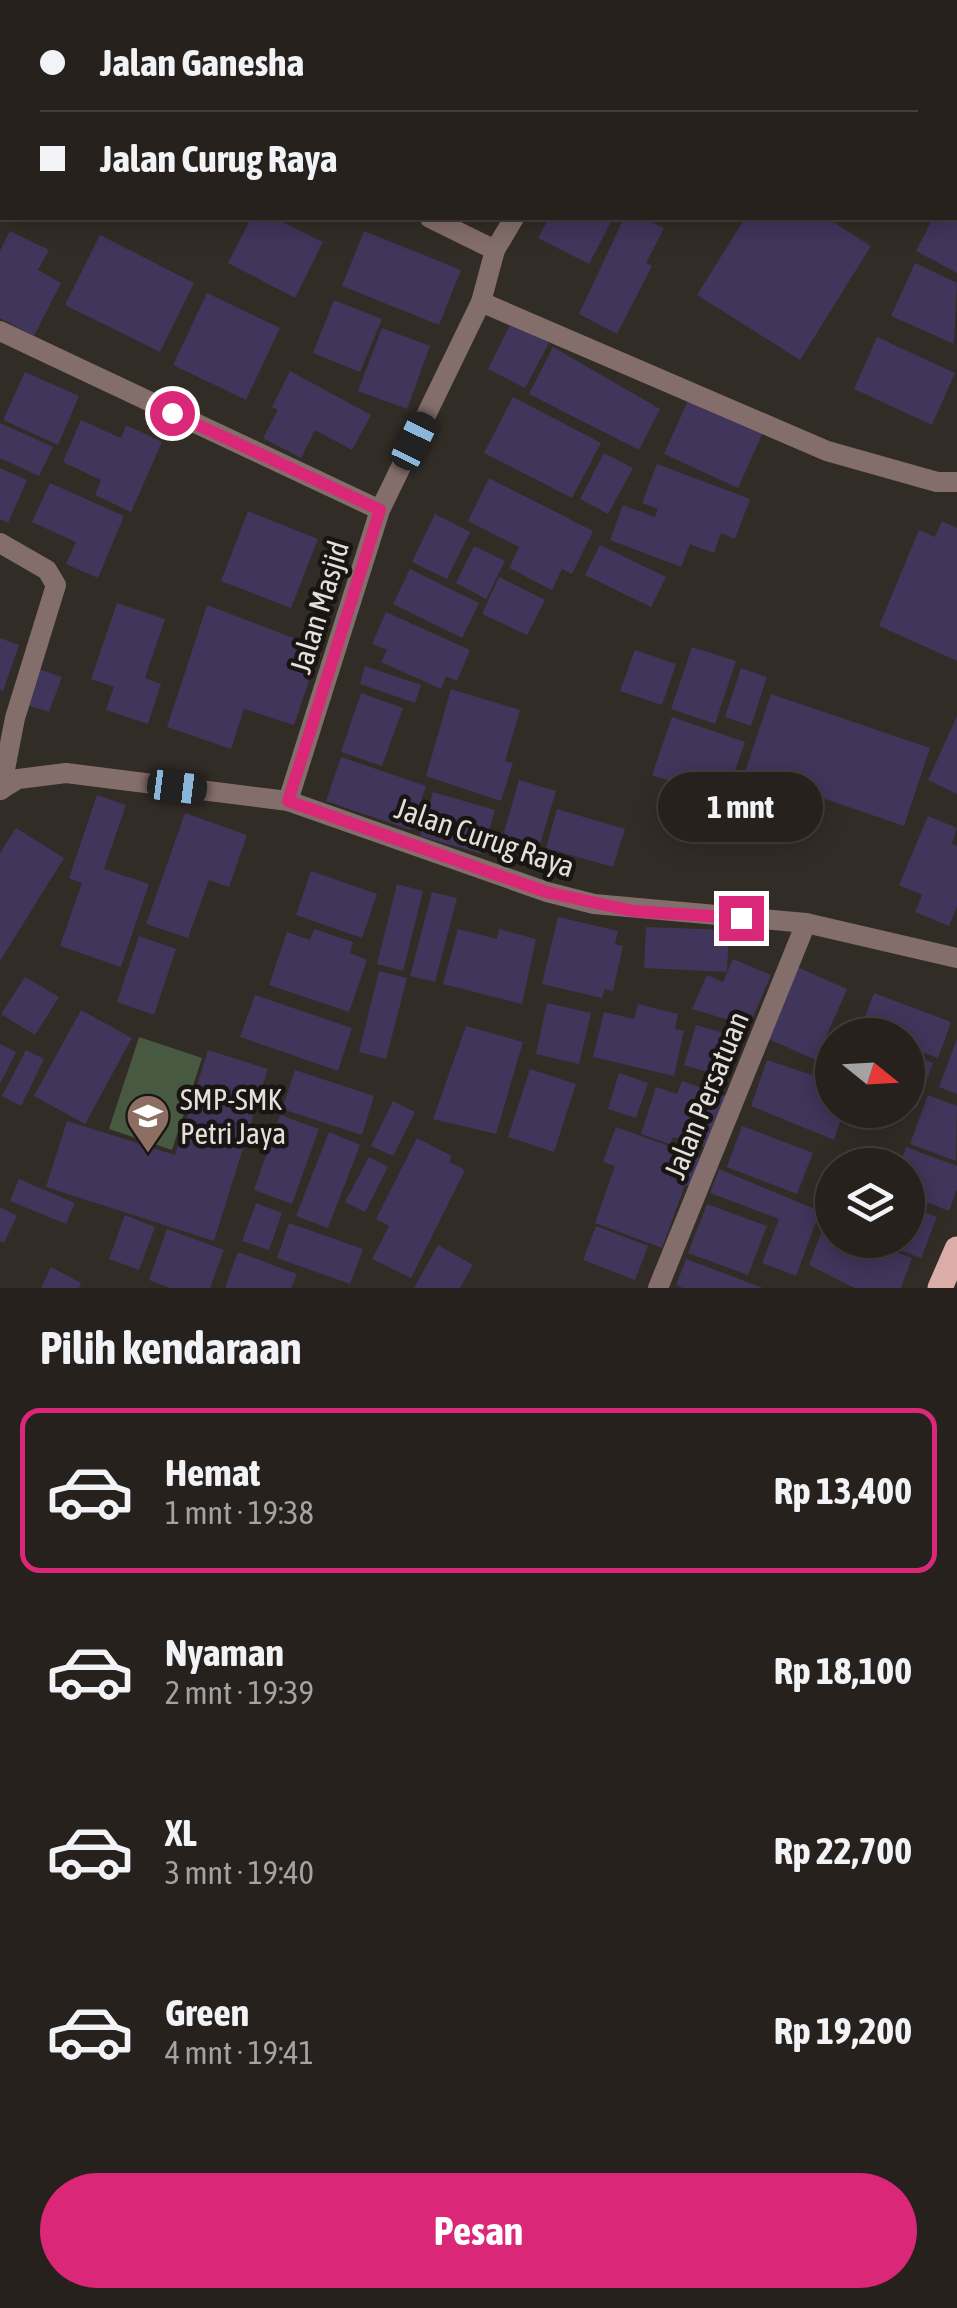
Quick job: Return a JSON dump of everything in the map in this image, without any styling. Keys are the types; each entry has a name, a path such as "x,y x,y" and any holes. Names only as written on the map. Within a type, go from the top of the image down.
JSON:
{"main road":[{"path":"940,1288 957,1249"}],"street":[{"path":"434,220 496,250"},
{"name":"Jalan Masjid","path":"288,801 380,510 481,302 496,250 513,220"},
{"path":"481,302 826,451 918,478 957,482"},
{"path":"0,331 380,510"},
{"path":"0,544 35,561 56,585 15,718 0,790"},
{"name":"Jalan Curug Raya","path":"0,790 18,779 66,773 288,801 546,892 594,904 806,923 957,958"},
{"name":"Jalan Persatuan","path":"658,1288 806,923"}],"green space":[{"path":"139,1037 202,1058 172,1150 109,1129"}],"building":[{"path":"250,220 278,220 323,242 295,298 228,263"},
{"path":"548,220 612,220 589,264 538,238"},
{"path":"623,220 647,220 664,228 646,263 652,266 617,334 579,314"},
{"path":"744,220 830,220 871,246 800,360 697,295"},
{"path":"932,220 957,220 957,273 916,251"},
{"path":"10,231 49,250 38,270 61,283 34,336 0,318 0,251"},
{"path":"364,231 461,270 439,325 342,286"},
{"path":"100,235 194,283 160,352 65,305"},
{"path":"915,263 957,283 954,344 891,316"},
{"path":"207,293 280,328 246,400 173,365"},
{"path":"334,300 382,319 360,372 313,353"},
{"path":"511,323 549,343 525,388 488,369"},
{"path":"382,328 430,346 407,409 358,391"},
{"path":"877,337 955,373 932,425 854,389"},
{"path":"553,347 660,409 639,450 529,394"},
{"path":"290,371 371,415 352,450 315,430 301,458 263,438 278,410 272,407"},
{"path":"25,372 79,396 58,445 3,420"},
{"path":"690,396 764,430 738,488 664,454"},
{"path":"513,397 601,443 572,498 484,453"},
{"path":"81,420 121,438 126,425 162,442 131,512 95,495 101,480 63,462"},
{"path":"0,423 53,447 39,476 0,458"},
{"path":"604,453 633,468 608,514 580,499"},
{"path":"657,464 750,499 735,539 721,533 714,553 690,544 681,567 610,540 623,505 655,517 658,509 642,503"},
{"path":"0,468 27,480 8,523 0,519"},
{"path":"489,478 593,531 572,574 562,569 552,590 509,568 519,547 468,521"},
{"path":"50,483 124,516 98,578 66,564 76,542 32,522"},
{"path":"248,511 318,539 291,608 221,581"},
{"path":"435,514 470,532 447,579 412,562"},
{"path":"942,521 957,528 957,661 879,626 919,530 935,537"},
{"path":"600,545 666,577 651,607 585,575"},
{"path":"474,546 505,561 486,599 456,583"},
{"path":"410,569 479,603 462,638 393,604"},
{"path":"499,577 545,600 527,635 482,614"},
{"path":"117,603 165,619 145,678 161,684 148,724 106,710 114,687 91,679"},
{"path":"207,605 320,648 294,725 244,709 231,749 167,727"},
{"path":"386,612 470,650 457,681 446,676 441,689 381,662 387,650 372,644"},
{"path":"0,638 19,645 3,691 0,690"},
{"path":"692,647 736,661 715,724 671,709"},
{"path":"635,650 676,664 662,705 620,691"},
{"path":"365,666 421,685 415,703 360,684"},
{"path":"36,668 62,677 49,712 24,704"},
{"path":"741,668 767,677 751,726 725,717"},
{"path":"451,689 520,710 505,761 513,763 501,801 426,776"},
{"path":"361,693 403,708 382,766 341,752"},
{"path":"771,694 930,748 904,826 793,788 779,831 731,814"},
{"path":"957,716 957,794 928,780"},
{"path":"672,717 745,742 725,800 652,775"},
{"path":"341,757 426,786 411,830 326,801"},
{"path":"519,780 556,791 535,861 499,850"},
{"path":"433,792 495,810 482,854 420,836"},
{"path":"97,795 126,805 104,869 149,884 121,967 60,946 82,883 69,878"},
{"path":"557,809 625,829 613,867 546,848"},
{"path":"185,813 247,835 229,887 209,880 188,938 146,924"},
{"path":"928,816 957,828 952,844 957,846 957,907 949,926 915,912 922,895 899,885"},
{"path":"16,828 64,858 0,961 0,853"},
{"path":"311,871 377,894 362,938 296,915"},
{"path":"397,884 423,891 403,971 377,964"},
{"path":"432,892 457,898 435,982 410,976"},
{"path":"558,917 618,931 615,944 623,946 613,991 605,989 602,998 542,984"},
{"path":"646,927 729,930 727,972 644,968"},
{"path":"314,929 353,942 350,953 367,960 349,1012 269,985 287,932 310,940"},
{"path":"458,929 497,939 499,929 536,939 522,1004 443,984"},
{"path":"139,936 176,949 154,1015 117,1002"},
{"path":"733,959 771,975 749,1026 692,1009 707,975 723,982"},
{"path":"797,967 847,989 834,1018 815,1018 815,1060 766,1038"},
{"path":"379,971 407,978 386,1059 359,1052"},
{"path":"25,977 59,997 35,1035 1,1014"},
{"path":"874,993 951,1022 938,1058 925,1053 925,1018 864,1018"},
{"path":"255,995 352,1028 338,1071 240,1037"},
{"path":"547,1003 591,1013 579,1064 536,1054"},
{"path":"638,1004 678,1014 675,1029 684,1031 674,1076 593,1057 604,1012 634,1019"},
{"path":"81,1010 132,1038 85,1124 34,1096"},
{"path":"696,1025 730,1035 717,1075 684,1065"},
{"path":"466,1026 523,1042 496,1134 433,1119"},
{"path":"957,1039 957,1094 939,1087"},
{"path":"0,1044 16,1052 0,1084"},
{"path":"26,1050 44,1059 21,1106 2,1096"},
{"path":"208,1050 268,1069 214,1241 46,1187 67,1121 175,1155"},
{"path":"767,1060 812,1075 815,1068 815,1128 838,1128 834,1140 751,1106"},
{"path":"925,1060 933,1063 925,1085"},
{"path":"530,1069 576,1084 554,1152 508,1137"},
{"path":"295,1070 374,1096 362,1135 282,1109"},
{"path":"619,1073 648,1083 636,1118 608,1109"},
{"path":"682,1081 729,1097 711,1149 673,1137 670,1144 641,1134 656,1087 677,1094"},
{"path":"928,1095 957,1106 956,1161 910,1144 916,1128 925,1128"},
{"path":"393,1101 415,1112 393,1156 371,1146"},
{"path":"280,1115 319,1129 292,1204 254,1190"},
{"path":"742,1126 813,1153 797,1194 727,1167"},
{"path":"616,1127 702,1158 692,1187 685,1185 662,1248 595,1223 615,1166 603,1162"},
{"path":"329,1132 360,1145 328,1228 296,1216"},
{"path":"417,1138 452,1156 449,1162 465,1170 411,1278 372,1259 389,1226 376,1219"},
{"path":"925,1154 957,1166 957,1189 949,1211 925,1202"},
{"path":"369,1157 388,1167 365,1212 345,1202"},
{"path":"719,1169 815,1209 815,1225 796,1276 762,1263 779,1219 710,1193"},
{"path":"19,1179 75,1203 66,1224 10,1201"},
{"path":"256,1203 282,1213 269,1250 242,1241"},
{"path":"707,1204 767,1226 748,1275 688,1253"},
{"path":"0,1207 17,1216 4,1243 0,1241"},
{"path":"925,1212 937,1217 925,1248"},
{"path":"125,1215 155,1227 139,1270 109,1259"},
{"path":"289,1223 363,1249 350,1284 277,1258"},
{"path":"596,1226 648,1246 635,1280 583,1260"},
{"path":"167,1229 224,1250 210,1288 170,1288 149,1280"},
{"path":"438,1245 473,1265 460,1288 414,1288"},
{"path":"815,1249 815,1258 912,1258 901,1288 855,1288 809,1265"},
{"path":"238,1252 297,1274 291,1288 225,1288"},
{"path":"686,1259 763,1288 683,1288 676,1285"},
{"path":"51,1267 81,1283 79,1288 41,1288"}],"place":[{"name":"SMP-SMK Petri Jaya","path":"148,1154"}],"route":[{"path":"172,413 380,510 288,801 546,892 633,911 741,918"}]}
